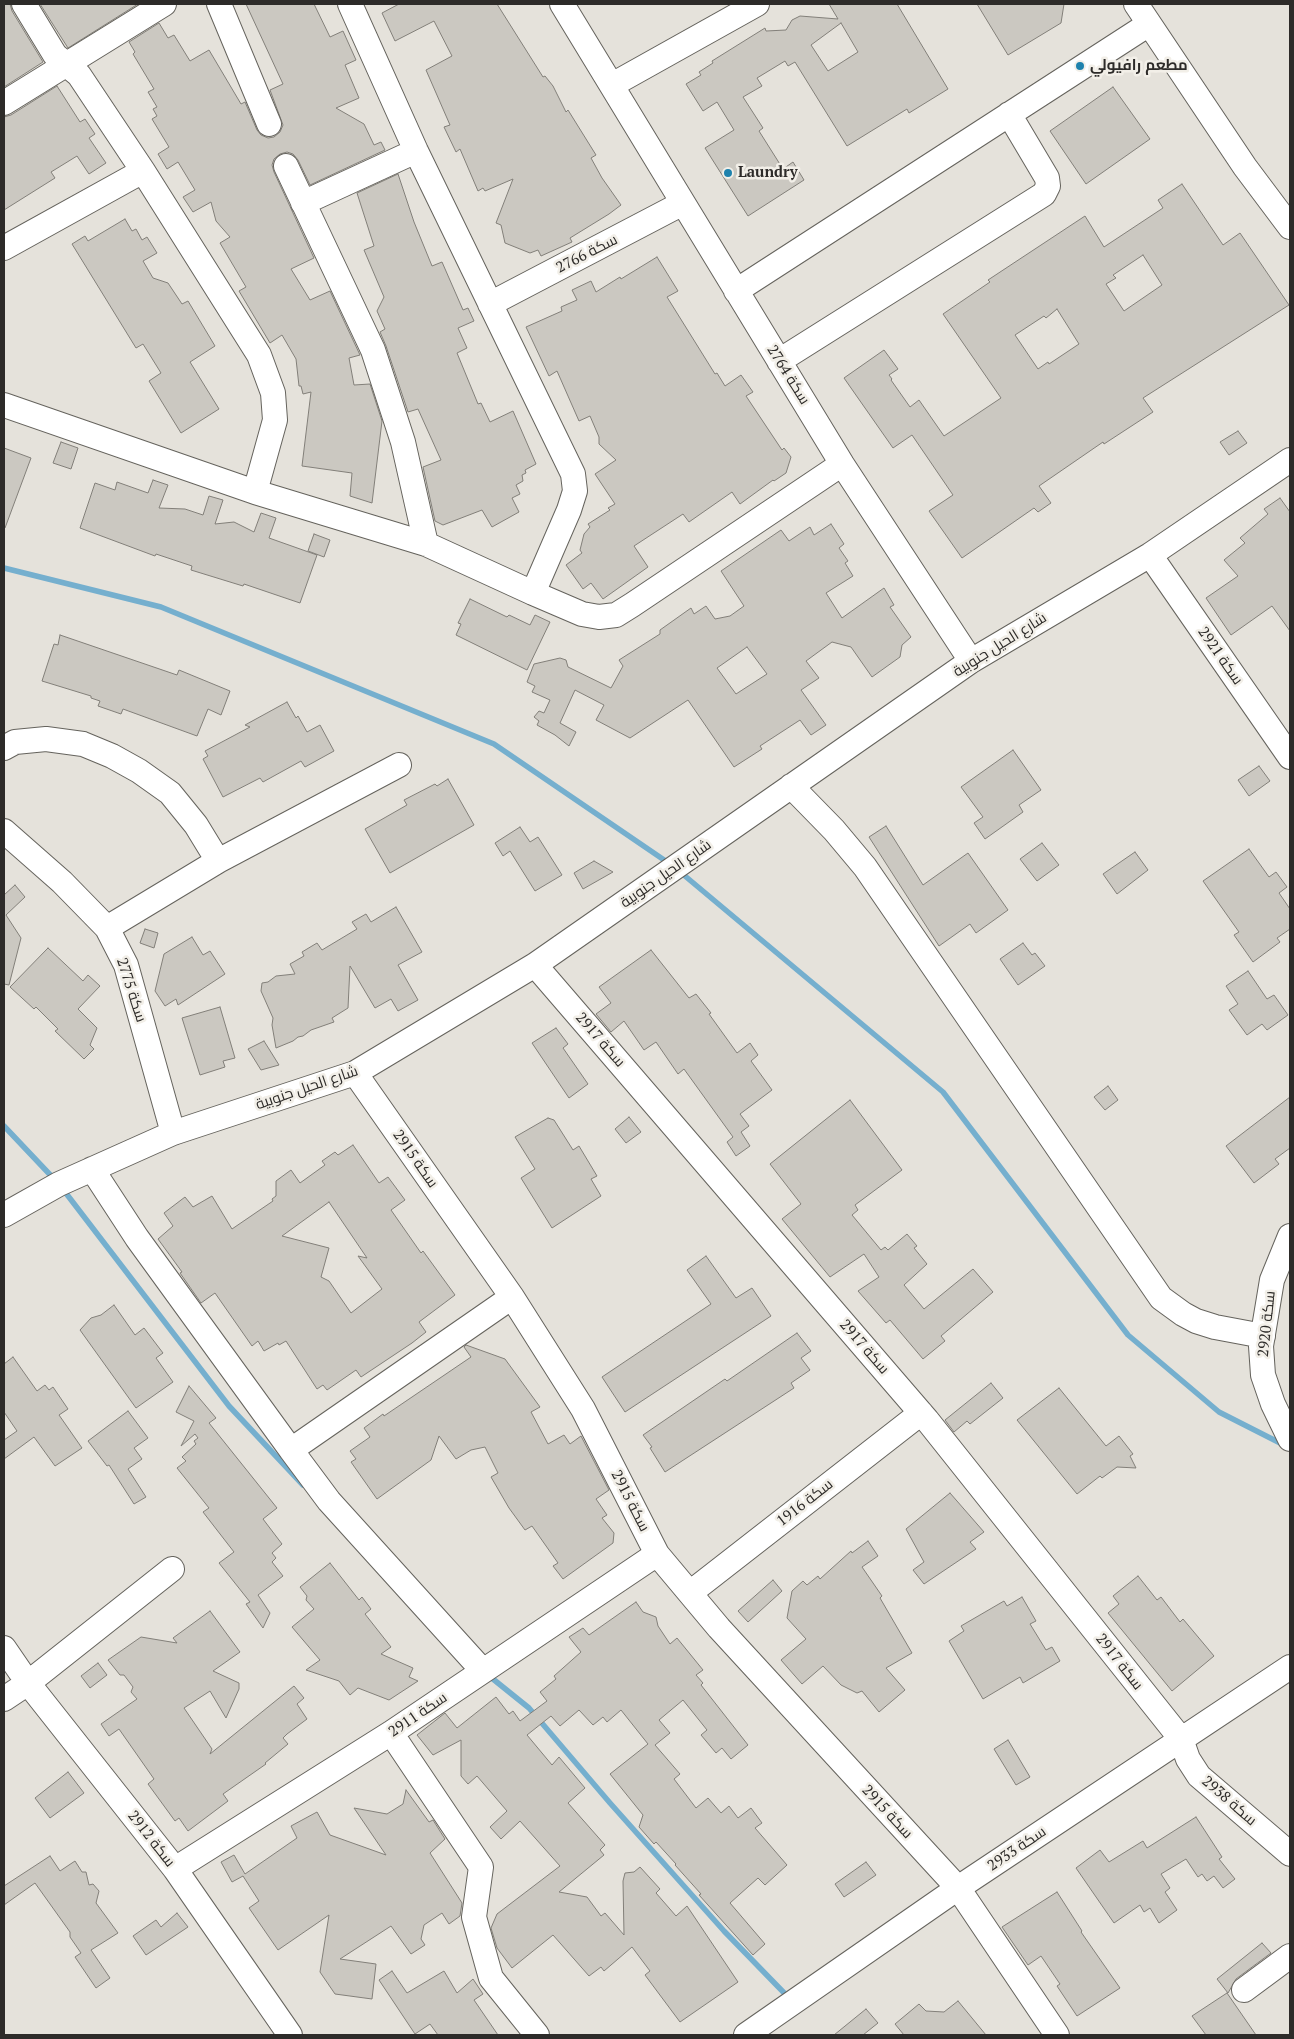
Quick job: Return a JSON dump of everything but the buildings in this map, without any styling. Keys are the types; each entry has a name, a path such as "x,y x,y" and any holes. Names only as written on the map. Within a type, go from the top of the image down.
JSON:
{"street":[{"path":"24,4 47,44 55,54 79,75 143,171 259,355 273,393 275,420 255,492"},
{"path":"4,103 164,4"},
{"path":"219,4 269,124"},
{"path":"350,4 416,151 573,474 575,491 569,510 533,593"},
{"name":"سكة 2764","path":"562,4 842,464 970,661"},
{"path":"1136,4 1246,167 1290,227"},
{"path":"612,85 748,6"},
{"path":"736,291 1150,24"},
{"path":"779,361 1044,194 1048,186 1047,178 1009,114"},
{"path":"303,203 416,151"},
{"path":"286,166 373,350 403,442 426,544"},
{"path":"4,248 143,171"},
{"name":"سكة 2766","path":"490,304 683,203"},
{"path":"4,405 255,492 426,544 582,614 599,616 616,615 842,464"},
{"name":"شارع الحيل جنوبية","path":"4,1215 59,1184 173,1133 355,1074 535,965 970,661 1150,555 1290,460"},
{"name":"سكة 2921","path":"1150,555 1290,756"},
{"path":"4,748 15,742 46,739 83,744 112,756 139,771 170,793 196,825 218,861"},
{"path":"107,928 218,861 399,765"},
{"path":"791,786 834,830 865,867 1161,1298 1196,1321 1215,1327 1262,1336"},
{"name":"سكة 2775","path":"4,831 62,882 107,928 126,965 173,1133"},
{"name":"سكة 2917","path":"535,965 921,1413 1181,1739"},
{"name":"سكة 2915","path":"355,1074 512,1296 583,1409 657,1554 719,1628 958,1888 1057,2035"},
{"path":"92,1169 137,1238 330,1501 483,1671"},
{"name":"سكة 2920","path":"1290,1236 1272,1280 1261,1346 1263,1375 1273,1404 1290,1439"},
{"path":"291,1450 512,1296"},
{"name":"سكة 1916","path":"690,1593 921,1413"},
{"name":"سكة 2911","path":"175,1869 391,1733 657,1554"},
{"path":"4,1699 28,1683 172,1570"},
{"name":"سكة 2912","path":"4,1648 28,1683 175,1869 290,2035"},
{"name":"سكة 2933","path":"746,2035 958,1888 1290,1667"},
{"path":"391,1733 481,1867 474,1917 491,1978 538,2035"},
{"name":"سكة 2938","path":"1181,1739 1188,1759 1199,1776 1290,1854"},
{"path":"1244,1990 1290,1956"}],"waterway":[{"path":"4,568 161,607 494,744 670,864"},
{"path":"679,871 943,1092 1128,1335 1219,1412 1284,1445"},
{"path":"4,1126 56,1181"},
{"path":"62,1188 229,1406 303,1485"},
{"path":"488,1675 529,1708 610,1803 724,1931 790,1999"}],"place":[{"name":"مطعم رافيولي","path":"1080,66"},
{"name":"Laundry","path":"728,173"}]}
